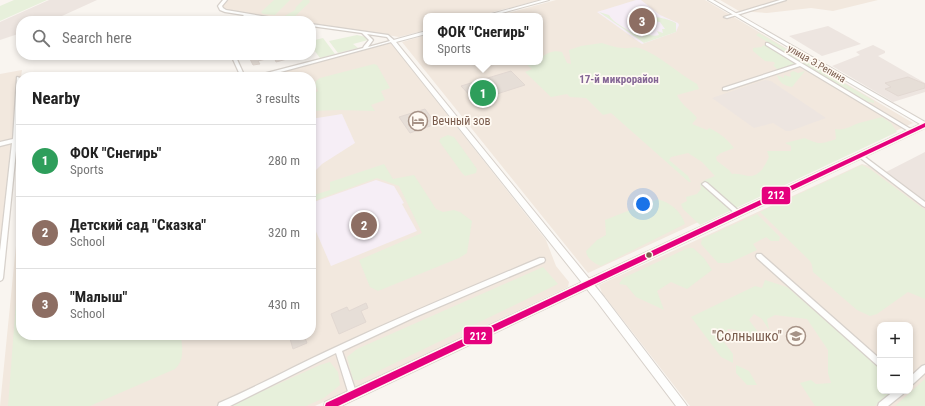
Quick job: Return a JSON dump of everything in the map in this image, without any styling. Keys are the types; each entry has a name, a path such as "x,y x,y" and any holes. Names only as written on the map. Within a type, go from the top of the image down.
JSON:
{"main road":[{"path":"329,406 925,125"}],"street":[{"path":"225,0 220,8 225,11 253,16"},
{"path":"497,13 547,0"},
{"name":"улица Э.Репина","path":"710,0 925,125"},
{"path":"726,18 784,0"},
{"path":"316,26 388,36 393,41 588,284 682,406"},
{"path":"362,49 371,40 364,33"},
{"path":"275,72 423,33"},
{"path":"767,44 912,131"},
{"path":"235,60 241,72"},
{"path":"725,89 801,64"},
{"path":"0,144 16,140"},
{"path":"0,278 2,248 16,154"},
{"path":"861,156 925,205"},
{"path":"705,184 738,213"},
{"path":"759,256 877,361"},
{"path":"222,406 258,390 283,375 542,260"},
{"path":"338,350 353,394"},
{"path":"913,379 925,368"},
{"path":"882,406 896,394"}],"shaded area":[{"path":"49,0 97,0 62,16 16,16 16,35 0,40 0,22"},
{"path":"228,0 539,0 489,13 423,13 423,31 399,37 316,24 316,16 265,16 227,10 223,9 222,6"},
{"name":"17-й микрорайон","path":"556,0 705,0 913,123 588,273 402,42 423,36 423,65 543,65 543,13 508,13"},
{"path":"636,0 641,0 660,15 678,23 679,25 676,32 642,44 597,12"},
{"path":"720,0 878,0 833,11 811,8 767,13 739,11"},
{"path":"828,26 861,44 822,56 789,36"},
{"path":"391,43 546,240 556,266 569,282 568,287 315,406 0,406 16,245 16,340 316,340 316,72 281,72"},
{"path":"873,45 885,51 885,53 878,56 925,83 925,92 893,102 832,66 860,55 856,52"},
{"path":"22,70 22,72 16,72 16,119 0,255 0,74"},
{"path":"765,80 771,81 826,118 790,131 786,131 773,123 754,128 712,98"},
{"path":"342,114 355,143 322,164 316,170 316,118"},
{"path":"925,152 925,203 886,172"},
{"path":"862,164 869,166 925,207 925,406 690,406 602,293 599,285"},
{"path":"376,180 394,186 417,231 331,266 316,232 316,201"}],"green space":[{"path":"14,0 47,0 0,21 0,6"},
{"path":"274,0 290,0 275,15 263,14 261,12"},
{"path":"303,0 309,0 310,2 295,16 285,16 295,10"},
{"path":"599,12 609,15 617,23 641,37 643,37 640,30 654,36 659,35 657,31 663,33 662,29 665,29 660,22 652,21 649,17 662,18 676,23 676,32 644,43"},
{"path":"759,33 874,101 874,103 869,102 865,104 795,63 791,66 778,70 773,65 775,64 774,62 765,61 753,51 753,48 762,47 769,43 756,35"},
{"path":"357,35 366,37 368,40 353,44 358,48 338,53 329,41"},
{"path":"323,38 335,54 320,58 316,53 316,40"},
{"path":"602,43 620,48 637,47 654,55 697,84 699,89 677,95 681,102 697,118 692,124 707,130 709,128 717,132 734,148 721,153 716,157 717,161 732,174 748,176 756,175 762,170 769,157 767,151 791,151 791,146 785,143 805,138 817,143 827,142 836,139 835,129 845,129 859,123 882,117 891,123 897,132 700,225 683,209 681,204 687,201 686,197 697,194 701,189 700,184 715,176 702,162 688,153 671,157 669,160 688,176 691,182 689,182 611,113 603,115 586,98 570,97 567,94 551,97 525,72 532,69 527,65 543,65 543,56 551,52 562,52 567,63 571,64 569,50 581,46"},
{"path":"374,64 377,65 390,88 381,91 385,100 371,105 375,111 316,111 316,92 318,91 316,81 320,78"},
{"path":"793,71 798,73 805,71 792,87 785,85 779,80 777,75 784,78 784,75 791,77 790,73"},
{"path":"448,135 454,137 477,169 476,173 465,176 462,173 439,141 441,138"},
{"path":"384,164 393,179 414,175 436,209 443,212 454,210 460,212 472,221 467,253 459,258 378,291 370,287 359,260 422,233 399,186 377,178 316,200 316,194 330,190 330,182"},
{"path":"862,165 870,169 925,210 925,299 908,292 877,314 870,316 857,310 813,272 810,261 760,212"},
{"path":"658,199 675,208 681,215 685,224 601,266 589,258 586,251 597,240 606,235 605,220"},
{"path":"757,214 780,237 779,241 771,241 766,237 753,244 757,250 729,263 718,263 701,244 702,239"},
{"path":"688,248 693,248 704,258 712,270 687,289 671,282 657,291 664,310 636,297 626,285 619,284 623,278"},
{"path":"543,267 558,284 360,380 353,380 347,357 357,349"},
{"path":"765,280 787,287 877,365 877,394 889,394 875,406 815,406 800,383 811,380 816,384 831,383 828,373 828,350 807,319 775,315 767,319 769,330 762,319 754,314 749,320 758,332 757,336 754,337 739,331 727,329 730,334 724,342 733,354 733,363 721,357 691,317 755,286 762,288"},
{"path":"16,301 16,340 181,340 182,358 175,369 90,406 8,406"},
{"path":"330,362 338,372 340,385 324,398 306,406 230,406 320,365"},
{"path":"736,365 749,371 757,385 747,385 736,373"},
{"path":"925,379 925,406 895,406 908,394 913,394 913,390"}],"building":[{"path":"250,60 262,60 258,61 260,64 253,65"},
{"path":"511,71 525,85 475,101 461,86"},
{"path":"908,77 925,84 925,88 898,96 885,89 891,87 885,83"},
{"name":"Вечный зов","path":"425,109 436,124 410,133 399,117"},
{"path":"366,303 368,308 361,311 366,322 339,334 331,314 347,307 349,311"},
{"path":"290,340 306,340 307,343 293,349"}],"transit line":[{"name":"212","path":"329,406 925,125"}],"place":[{"name":"\"Малыш\"","path":"642,21"},
{"name":"ФОК \"Снегирь\"","path":"483,93"},
{"name":"Вечный зов","path":"418,121"},
{"name":"Детский сад \"Сказка\"","path":"364,225"},
{"name":"\"Солнышко\"","path":"796,336"}],"district":[{"name":"17-й микрорайон","path":"619,79"}]}
